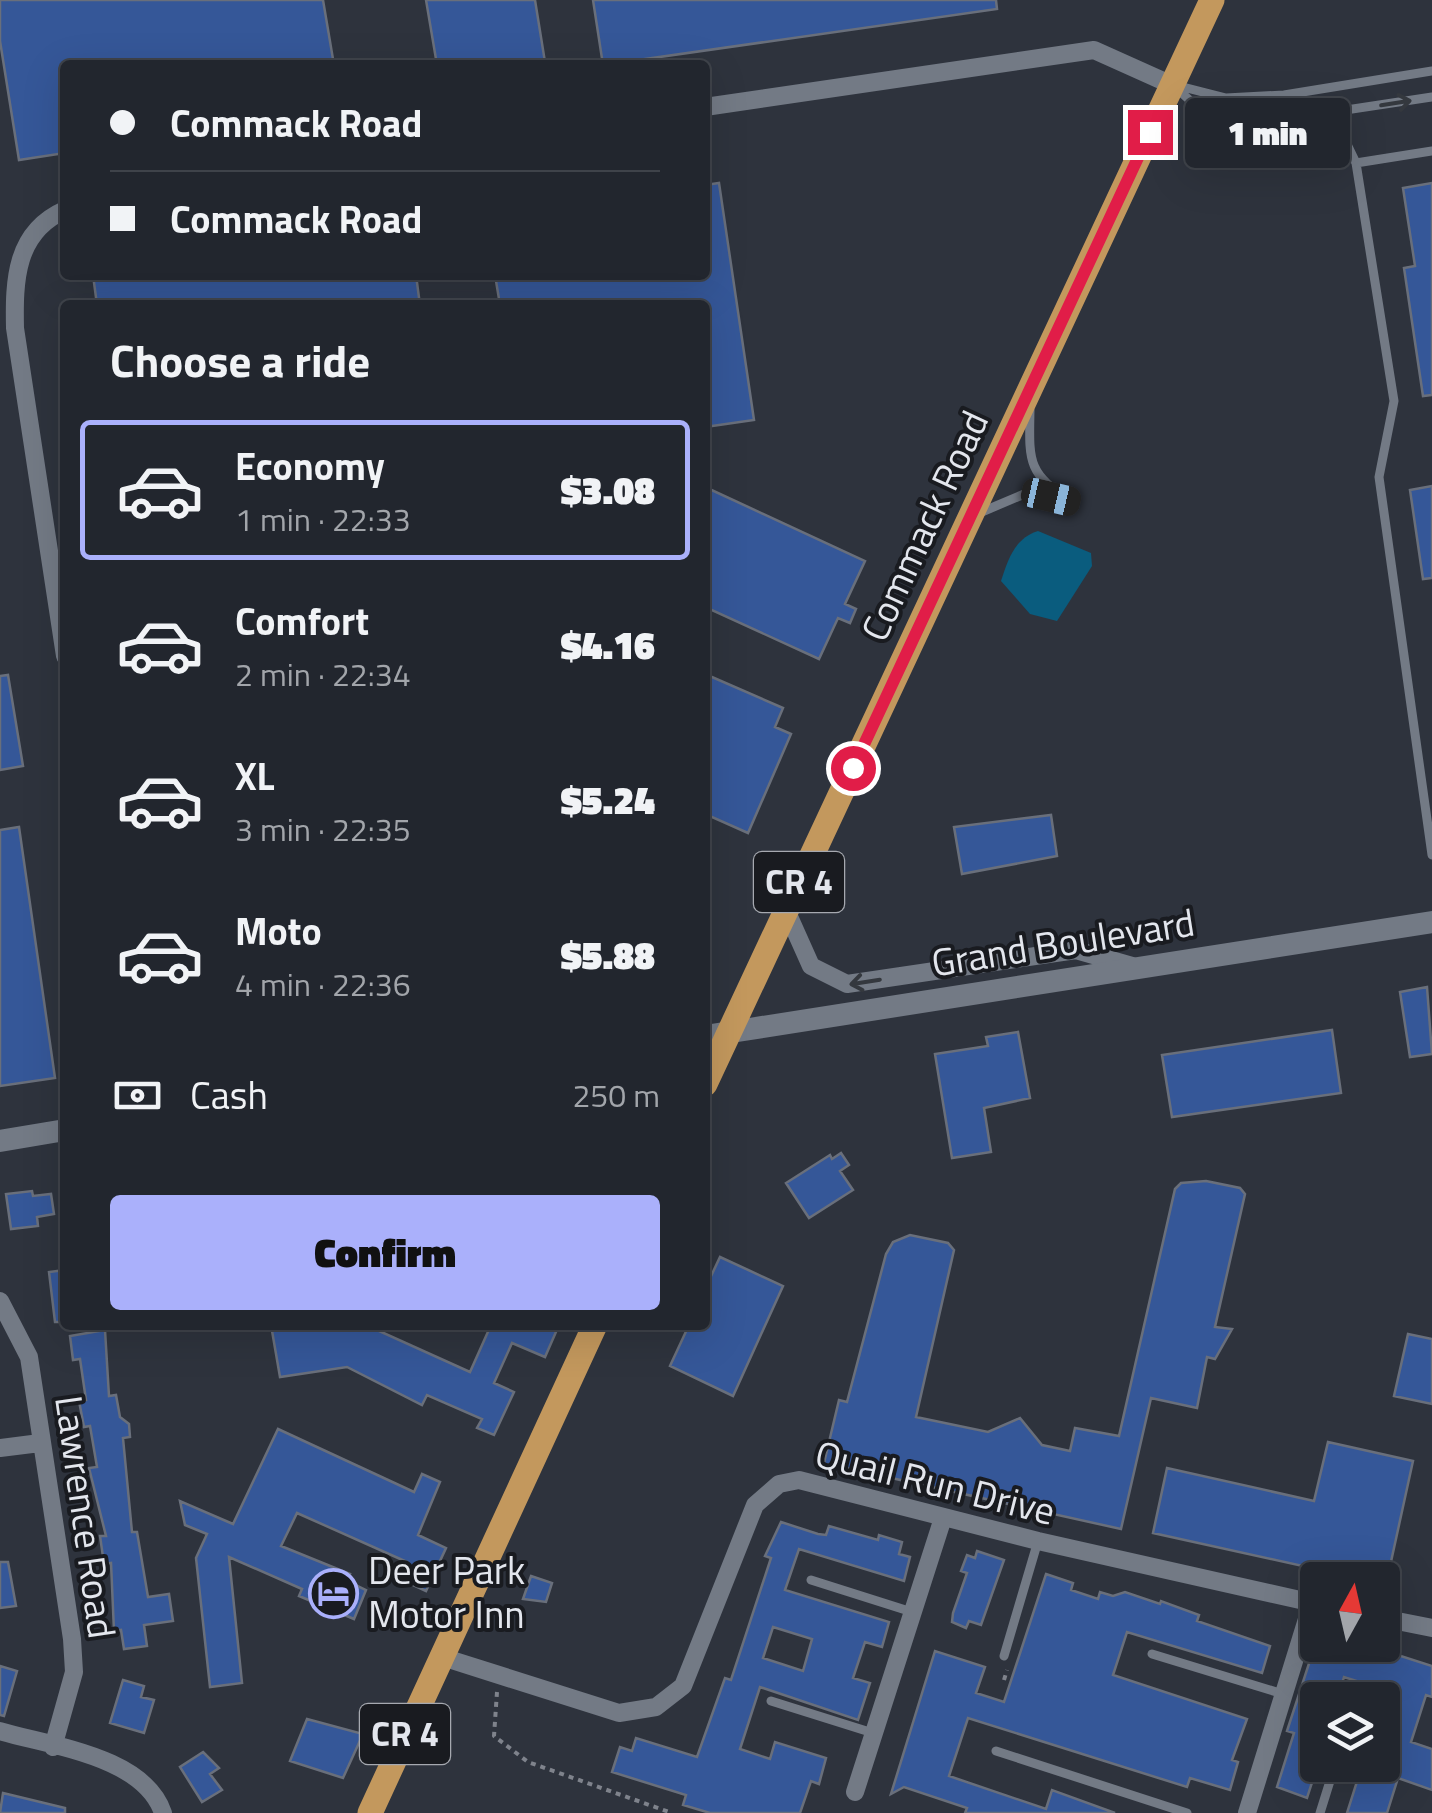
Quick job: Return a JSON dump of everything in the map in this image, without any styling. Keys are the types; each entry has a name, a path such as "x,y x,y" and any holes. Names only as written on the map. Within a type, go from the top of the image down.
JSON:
{"main road":[{"name":"Commack Road","path":"710,1063 717,1034 786,910 1212,0"},
{"name":"CR 4","path":"370,1813 439,1656 594,1330"}],"street":[{"path":"710,107 1094,50 1172,84"},
{"path":"60,214 28,240 14,275 15,328 60,623"},
{"path":"786,910 811,966 847,984 1076,950 1132,966"},
{"name":"Grand Boulevard","path":"717,1034 1432,922"},
{"path":"0,1141 60,1131"},
{"name":"Lawrence Road","path":"0,1301 29,1357 74,1672 54,1747"},
{"path":"0,1448 40,1443"},
{"name":"Quail Run Drive","path":"439,1656 619,1713 656,1707 683,1686 755,1505 779,1484 799,1480 1038,1541 1300,1600"},
{"path":"855,1792 943,1518"},
{"path":"1400,1622 1432,1628"},
{"path":"1251,1812 1300,1651"},
{"path":"0,1732 130,1774 142,1782 163,1813"}],"lane":[{"path":"1172,84 1226,98 1284,94 1432,71"},
{"path":"1172,84 1206,114 1260,123 1432,97"},
{"path":"1314,116 1343,136 1356,163 1394,401 1379,477 1432,855"},
{"path":"1356,163 1432,151"},
{"path":"970,518 1029,492 1073,502 1043,484 1031,466 1030,390"},
{"path":"1004,1656 1038,1541"},
{"path":"811,1580 912,1612"},
{"path":"1152,1654 1286,1695"},
{"path":"770,1701 874,1734"},
{"path":"996,1751 1187,1813"},
{"path":"1320,1813 1330,1782"}],"path":[{"path":"500,1677 492,1713 494,1736 505,1745 528,1762 672,1813"}],"water":[{"path":"1038,531 1091,553 1092,566 1057,621 1030,614 1001,581 1018,544"}],"building":[{"path":"0,0 323,0 333,60 60,60 60,154 19,160 0,41"},
{"path":"426,0 535,0 545,60 436,60"},
{"path":"593,0 996,0 997,9 638,60 602,60"},
{"path":"719,183 754,420 710,426 710,300 499,300 496,280 710,280 710,184"},
{"path":"1432,183 1432,395 1423,396 1404,268 1415,266 1403,188"},
{"path":"94,280 417,280 419,300 96,300"},
{"path":"1432,486 1432,578 1423,579 1410,490"},
{"path":"710,489 865,561 845,604 856,609 850,623 838,618 819,659 710,609"},
{"path":"8,675 23,766 0,770 0,676"},
{"path":"710,676 783,708 775,727 791,734 748,833 710,816"},
{"path":"1051,815 1057,856 962,874 954,827"},
{"path":"19,827 55,1078 0,1086 0,830"},
{"path":"1427,987 1432,1054 1410,1057 1400,992"},
{"path":"1332,1030 1341,1093 1172,1117 1162,1055"},
{"path":"1018,1032 1030,1098 984,1108 991,1152 952,1158 935,1054 988,1046 986,1037"},
{"path":"841,1153 849,1165 840,1171 853,1190 809,1218 786,1183 830,1155 832,1159"},
{"path":"1206,1181 1240,1188 1245,1194 1215,1327 1232,1329 1215,1359 1207,1357 1197,1408 1151,1398 1121,1529 824,1463 839,1400 847,1402 886,1254 893,1242 910,1235 948,1243 954,1250 916,1417 988,1432 1020,1418 1042,1445 1070,1451 1075,1428 1119,1436 1175,1189 1181,1183"},
{"path":"32,1191 33,1196 51,1194 54,1214 37,1217 38,1226 11,1229 6,1194"},
{"path":"720,1257 783,1286 733,1396 670,1366 687,1330 710,1330 710,1278"},
{"path":"60,1271 60,1322 55,1322 49,1272"},
{"path":"105,1330 109,1396 116,1395 120,1417 129,1424 130,1437 123,1438 132,1532 137,1532 148,1597 169,1594 173,1621 144,1625 147,1646 124,1649 121,1630 114,1631 111,1563 104,1564 100,1536 106,1536 89,1468 97,1467 90,1426 84,1427 79,1401 86,1400 80,1359 73,1360 70,1336"},
{"path":"272,1330 377,1330 470,1372 489,1330 557,1330 545,1357 512,1343 494,1383 514,1392 494,1435 477,1428 482,1419 427,1395 422,1405 347,1367 280,1377"},
{"path":"1408,1334 1432,1339 1432,1404 1394,1396"},
{"path":"278,1429 414,1492 422,1474 440,1482 418,1535 446,1548 426,1591 400,1579 407,1562 297,1513 281,1546 350,1574 347,1581 366,1590 354,1619 299,1596 302,1589 229,1557 242,1683 210,1687 196,1558 207,1534 185,1525 180,1501 233,1524"},
{"path":"1328,1442 1413,1461 1391,1562 1300,1562 1300,1565 1153,1533 1167,1468 1314,1501"},
{"path":"781,1522 818,1534 826,1535 829,1526 878,1540 879,1535 902,1542 899,1554 910,1557 904,1581 799,1549 785,1590 889,1622 882,1647 865,1642 853,1678 870,1683 858,1720 760,1687 740,1749 770,1759 775,1742 826,1758 819,1784 811,1781 800,1813 710,1813 683,1805 686,1795 612,1772 620,1747 632,1751 636,1738 697,1757 725,1678 731,1680 771,1558 765,1556","holes":["773,1627 812,1639 803,1671 763,1658"]},
{"path":"977,1551 1004,1560 981,1625 969,1621 966,1628 952,1622 953,1613 967,1573 961,1571 967,1555 975,1558"},
{"path":"0,1562 8,1562 16,1606 0,1608"},
{"path":"1046,1574 1073,1583 1071,1590 1098,1599 1100,1592 1113,1596 1125,1592 1160,1604 1161,1601 1199,1615 1197,1621 1270,1646 1262,1673 1127,1632 1113,1675 1247,1719 1232,1760 1238,1762 1230,1790 1190,1778 1187,1787 968,1718 949,1776 1046,1809 1052,1790 1115,1813 965,1813 967,1808 904,1787 891,1794 935,1651 985,1667 976,1693 1004,1702"},
{"path":"531,1576 552,1583 546,1602 523,1599"},
{"path":"1400,1656 1432,1666 1432,1697 1426,1695 1411,1742 1432,1749 1432,1790 1400,1779 1400,1682 1360,1682 1344,1677 1342,1682 1303,1682 1309,1662 1400,1662"},
{"path":"0,1666 17,1671 4,1716 0,1715"},
{"path":"123,1680 144,1686 141,1697 154,1700 144,1733 110,1723"},
{"path":"1300,1691 1300,1782 1312,1782 1307,1798 1277,1787 1294,1733 1287,1731"},
{"path":"307,1719 363,1734 343,1778 290,1761"},
{"path":"203,1752 219,1768 210,1774 222,1790 202,1802 180,1767"},
{"path":"1357,1782 1397,1782 1387,1813 1347,1813"},
{"path":"3,1793 65,1808 65,1813 0,1813"}],"place":[{"name":"Deer Park Motor Inn","path":"333,1593"}],"route":[{"path":"853,768 1150,132"}]}
